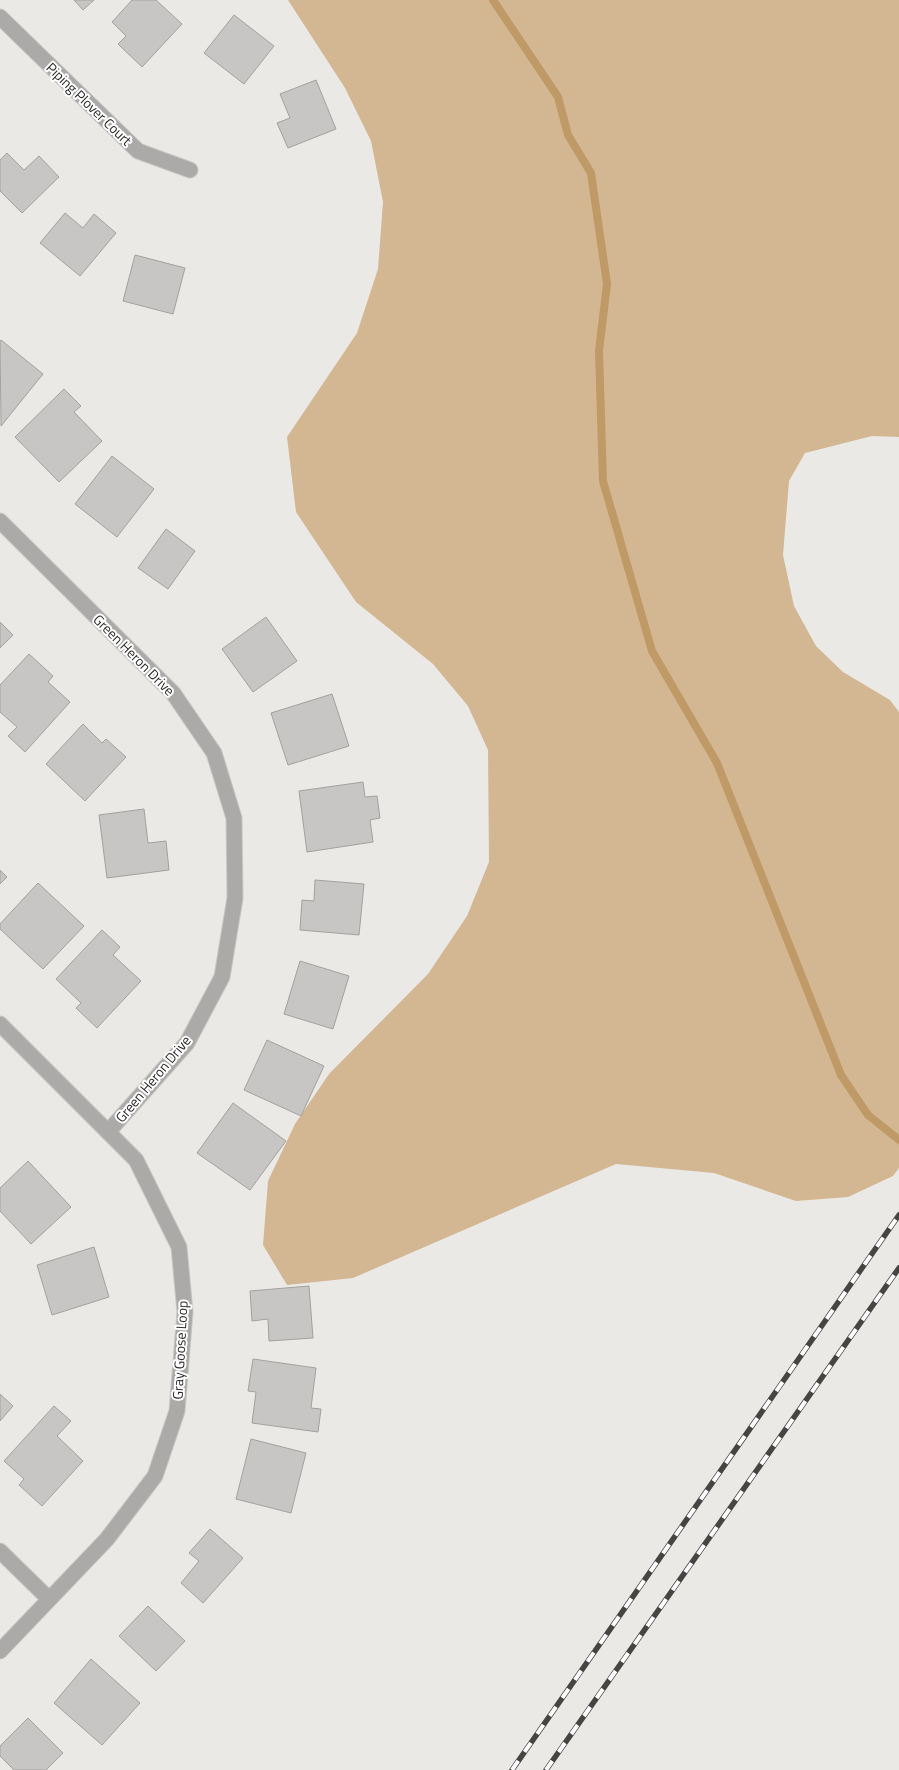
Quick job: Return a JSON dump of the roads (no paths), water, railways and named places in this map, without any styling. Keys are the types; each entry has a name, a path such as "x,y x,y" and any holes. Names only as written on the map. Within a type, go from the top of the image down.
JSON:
{"street":[{"name":"Piping Plover Court","path":"0,17 138,152 190,170"},
{"name":"Green Heron Drive","path":"0,521 174,693 214,753 234,818 236,898 222,977 187,1043 108,1132"},
{"name":"Gray Goose Loop","path":"0,1024 136,1160 179,1248 185,1312 177,1411 155,1476 107,1539 0,1651"},
{"path":"0,1551 49,1599"}],"waterway":[{"path":"493,0 558,97 568,135 591,173 607,284 599,351 603,481 652,651 717,763 841,1075 868,1115 899,1140"}],"railway":[{"path":"512,1770 899,1215"},
{"path":"546,1770 899,1268"}]}
